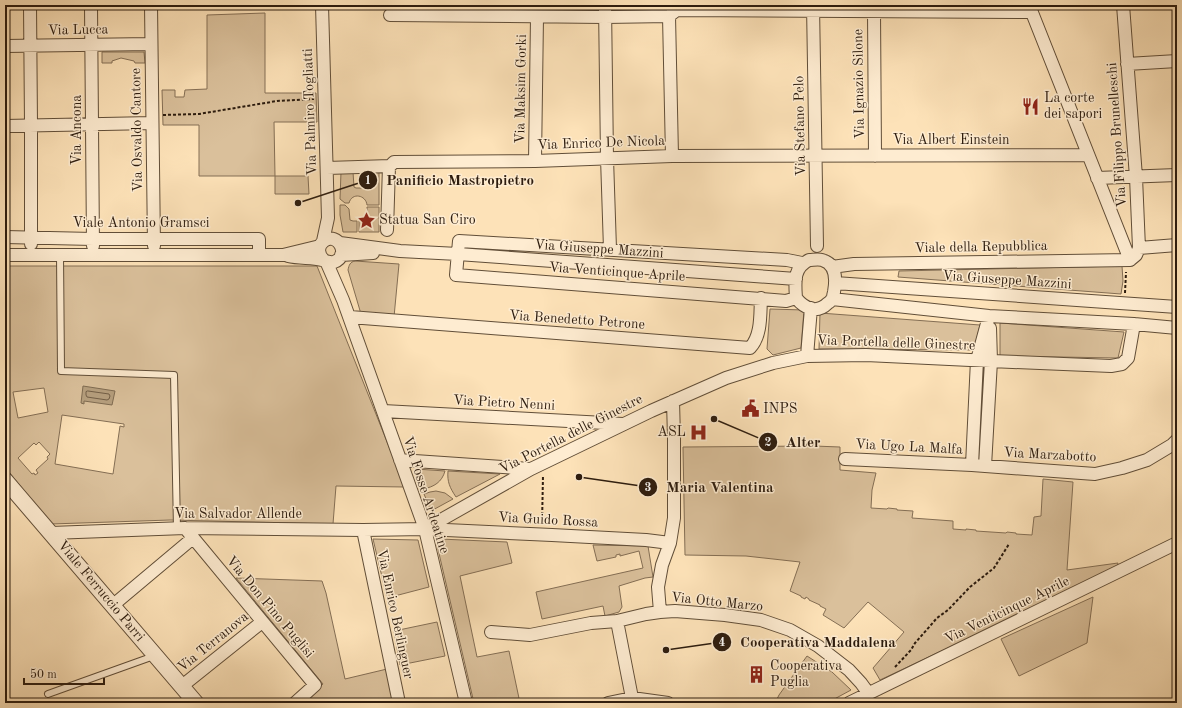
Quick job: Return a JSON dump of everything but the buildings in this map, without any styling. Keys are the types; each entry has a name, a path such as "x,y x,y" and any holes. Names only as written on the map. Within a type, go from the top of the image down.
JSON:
{"street":[{"path":"30,5 31,255"},
{"name":"Via Ancona","path":"91,5 93,255"},
{"name":"Via Osvaldo Cantore","path":"151,5 153,254"},
{"name":"Via Palmiro Togliatti","path":"322,5 328,218 331,251"},
{"path":"605,5 610,249"},
{"name":"Via Filippo Brunelleschi","path":"1123,5 1136,177 1138,248"},
{"path":"390,15 605,18 669,16 677,10 813,8 874,12 1031,8 1128,260 1136,255 1138,248 1177,245"},
{"name":"Via Stefano Pelo","path":"813,8 817,246 828,264"},
{"name":"Via Ignazio Silone","path":"874,12 875,156"},
{"path":"669,16 672,156"},
{"name":"Via Maksim Gorki","path":"535,161 537,17"},
{"name":"Via Lucca","path":"5,46 152,44"},
{"path":"1127,64 1177,61"},
{"path":"5,126 92,124 152,119"},
{"name":"Via Albert Einstein","path":"815,156 1088,155"},
{"name":"Via Enrico De Nicola","path":"327,168 388,166 394,162 535,161 672,156 815,156"},
{"path":"387,230 388,166"},
{"path":"1097,178 1177,175"},
{"name":"Viale Antonio Gramsci","path":"5,237 93,239 259,239 259,255"},
{"path":"458,254 459,241 787,260 806,262 828,264 835,276 832,299 824,308 817,309 802,305 796,298 796,273 806,262 817,246"},
{"path":"5,255 283,255 300,258 331,251"},
{"name":"Via Giuseppe Mazzini","path":"331,251 400,251 458,254 796,279"},
{"name":"Via Fosse Ardeatine","path":"331,251 343,300 425,529 466,703"},
{"name":"Via Venticinque Aprile","path":"458,254 456,275 786,301 796,298"},
{"name":"Viale della Repubblica","path":"828,264 1128,260"},
{"name":"Via Giuseppe Mazzini","path":"835,283 1177,306"},
{"name":"Via Benedetto Petrone","path":"350,317 750,348 756,342 758,336 761,298"},
{"path":"832,299 989,316 1134,324 1177,328"},
{"path":"807,356 811,308"},
{"path":"985,466 991,361 989,316"},
{"name":"Via Ugo La Malfa","path":"972,465 977,360 989,316"},
{"name":"Via Portella delle Ginestre","path":"425,529 531,469 672,401 726,378 773,363 807,356 866,355 1111,366 1122,364 1128,358 1134,324"},
{"path":"660,612 658,587 662,565 670,543 674,518 674,438 672,401"},
{"name":"Via Pietro Nenni","path":"383,411 624,424"},
{"name":"Via Marzabotto","path":"985,466 1095,474 1122,468 1147,460 1172,445 1177,440"},
{"name":"Via Ugo La Malfa","path":"845,459 985,466"},
{"path":"400,460 531,469"},
{"name":"Viale Ferruccio Parri","path":"5,480 196,703"},
{"name":"Via Salvador Allende","path":"51,533 181,528 363,530 425,529"},
{"name":"Via Don Pino Puglisi","path":"181,528 193,538 315,686 295,703"},
{"name":"Via Guido Rossa","path":"425,529 542,534 646,540 670,543"},
{"name":"Via Enrico Berlinguer","path":"363,530 399,703"},
{"path":"112,606 193,538"},
{"name":"Via Venticinque Aprile","path":"849,703 1177,543"},
{"name":"Via Otto Marzo","path":"491,632 530,635 591,623 617,621 660,612 701,613 761,620 790,630 818,646 849,670 861,682 869,694"},
{"path":"617,621 632,698"},
{"name":"Via Terranova","path":"182,686 262,622"},
{"path":"608,703 632,698 668,703"}],"lane":[{"path":"60,255 61,371 174,375 181,528"},
{"path":"48,694 155,655"}],"path":[{"path":"152,119 167,116 199,114 277,100 325,99"},
{"path":"1124,303 1128,260"},
{"path":"542,534 543,464"},
{"path":"895,668 912,650 937,618 948,610 970,587 994,568 1009,544"}],"shaded area":[{"path":"265,13 265,93 316,93 317,122 274,122 275,176 199,176 199,125 163,125 162,90 175,90 175,97 184,97 185,90 207,89 207,15"},
{"path":"102,52 144,52 145,63 135,63 134,61 121,58 112,61 112,63 102,63"},
{"path":"341,172 353,172 354,187 367,188 369,186 369,172 379,172 379,205 367,205 364,199 359,196 353,197 349,203 345,203 340,199"},
{"path":"275,176 308,176 309,194 275,194"},
{"path":"340,205 345,205 349,209 350,220 357,221 357,232 343,232"},
{"path":"367,207 379,207 379,232 359,232 359,221 366,225 372,219 367,214"},
{"path":"355,261 399,264 394,317 361,314 348,270 350,264"},
{"path":"5,266 317,266 405,487 336,486 333,524 170,520 51,524 5,467","holes":["44,388 48,412 18,418 13,392","62,415 124,424 124,427 120,426 113,474 55,464","39,442 50,454 47,457 48,459 36,470 38,473 35,475 34,473 32,474 18,458 34,443 36,445"]},
{"path":"1122,266 1123,281 1121,294 898,277 899,271"},
{"path":"770,309 804,310 801,348 773,355 767,349"},
{"path":"820,313 980,325 974,350 819,349"},
{"path":"1000,323 1124,332 1118,358 1000,356"},
{"path":"683,447 840,447 840,470 876,473 872,490 871,508 888,508 913,511 912,518 953,521 953,529 1032,535 1034,517 1041,516 1043,479 1073,482 1067,570 1118,563 1117,568 880,680 873,668 904,632 868,602 844,628 823,615 826,609 806,597 805,599 790,591 800,562 746,556 685,555"},
{"path":"416,469 445,471 440,481 431,487 423,489"},
{"path":"448,471 500,474 456,497 449,485"},
{"path":"436,491 445,493 453,499 431,511 424,494"},
{"path":"373,539 418,540 429,587 387,598"},
{"path":"440,539 507,542 512,563 460,576 477,657 509,651 520,703 474,703 437,545"},
{"path":"593,545 648,546 653,577 619,586 622,607 619,612 605,616 603,606 542,619 536,592 643,568 639,551 620,556 620,554 616,555 616,557 597,561"},
{"path":"236,578 322,581 345,679 387,669 394,703 302,703 323,684"},
{"path":"1093,597 1087,643 1019,676 1001,639"},
{"path":"437,622 445,656 400,665 394,631"},
{"path":"807,656 832,672 851,690 827,703 775,703 779,695"}],"water":[{"path":"83,386 115,391 112,405 84,401 84,404 81,403"}],"place":[{"name":"La corte dei sapori","path":"1031,106"},
{"name":"Panificio Mastropietro","path":"298,203"},
{"name":"Statua San Ciro","path":"366,220"},
{"name":"INPS","path":"750,409"},
{"name":"Alter","path":"714,419"},
{"name":"ASL","path":"699,432"},
{"name":"Maria Valentina","path":"579,477"},
{"name":"Cooperativa Maddalena","path":"666,650"},
{"name":"Cooperativa Puglia","path":"757,674"}]}
